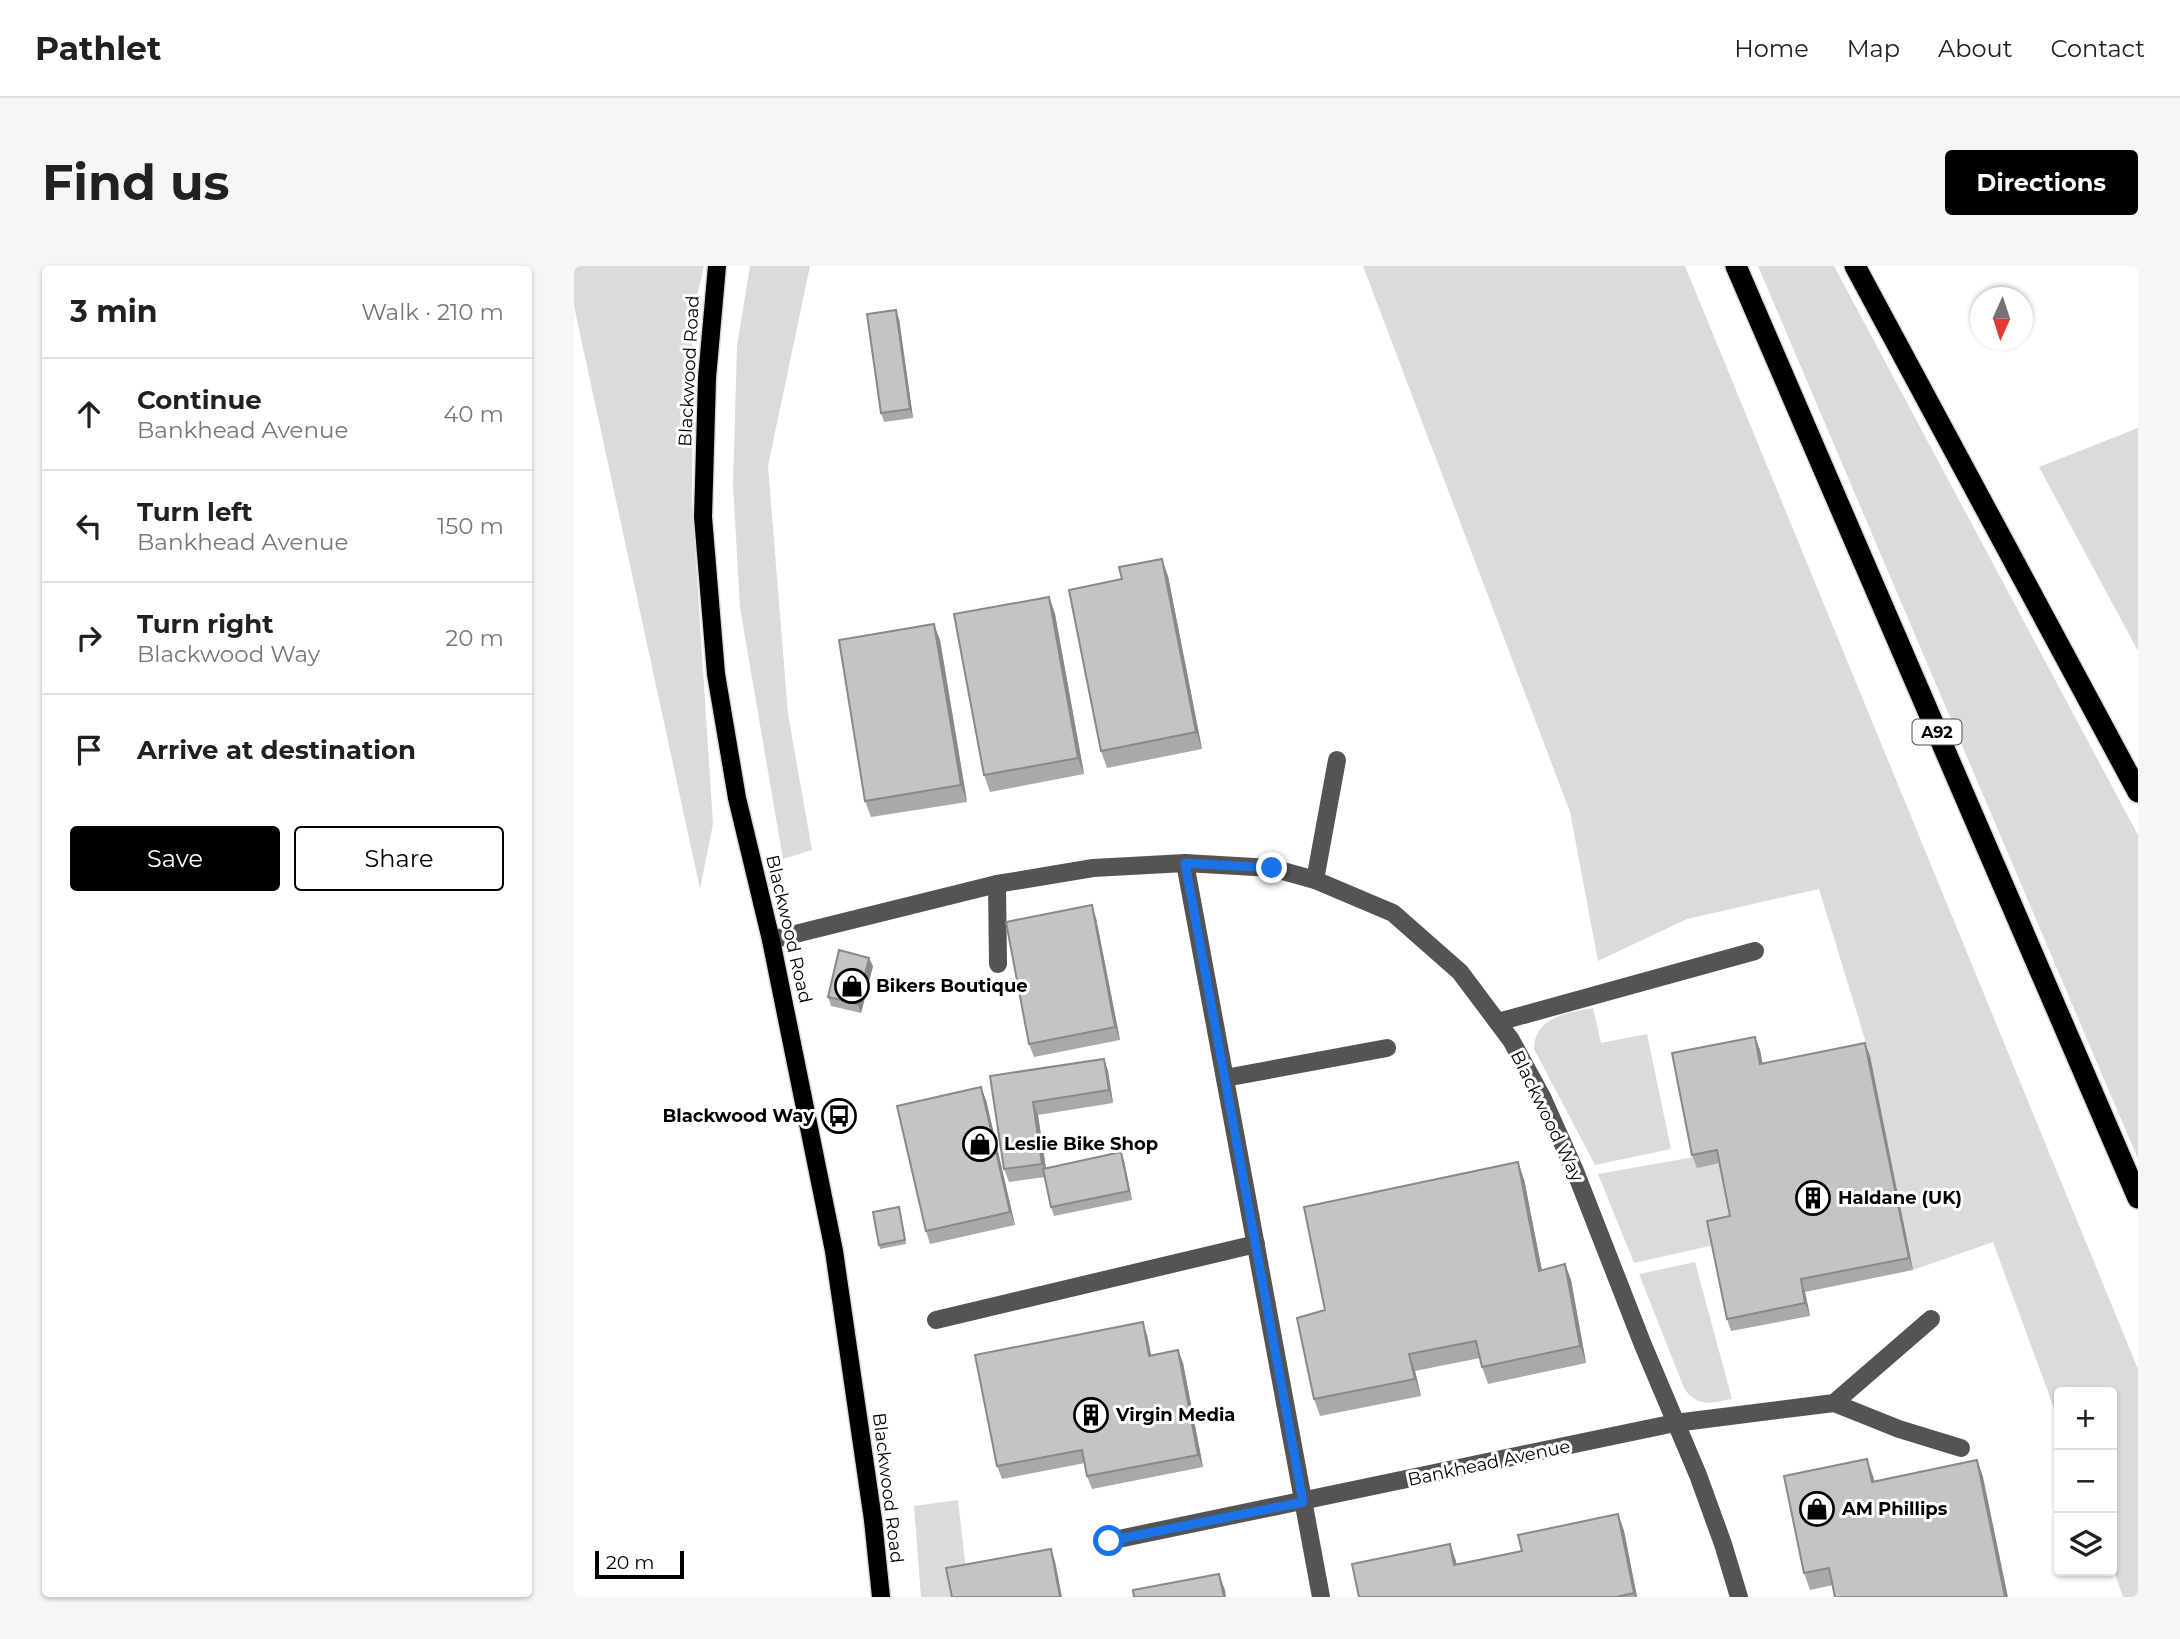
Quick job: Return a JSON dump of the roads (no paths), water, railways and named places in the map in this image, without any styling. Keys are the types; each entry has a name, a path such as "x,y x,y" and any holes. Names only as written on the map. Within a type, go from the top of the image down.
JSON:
{"highway":[{"name":"A92","path":"1736,266 2138,1198"},
{"path":"1855,266 2138,792"}],"main road":[{"name":"Blackwood Road","path":"717,266 707,377 703,517 716,674 737,798 771,940 834,1251 873,1520 881,1597"}],"street":[{"path":"1315,880 1336,760"},
{"name":"Blackwood Way","path":"771,940 997,884 1093,868 1185,863 1272,868 1315,880 1393,913 1460,972 1511,1040 1542,1097 1575,1171 1698,1475 1739,1597"},
{"path":"1185,863 1321,1597"},
{"path":"997,884 998,964"},
{"path":"1498,1022 1755,950"},
{"path":"1225,1078 1387,1048"},
{"path":"936,1320 1255,1244"},
{"path":"1931,1320 1834,1403 1899,1429 1961,1448"},
{"name":"Bankhead Avenue","path":"1109,1541 1675,1423 1834,1403"}],"place":[{"name":"Bikers Boutique","path":"852,986"},
{"name":"Blackwood Way","path":"839,1116"},
{"name":"Leslie Bike Shop","path":"980,1144"},
{"name":"Haldane (UK)","path":"1813,1198"},
{"name":"Virgin Media","path":"1091,1415"},
{"name":"AM Phillips","path":"1817,1509"}]}
